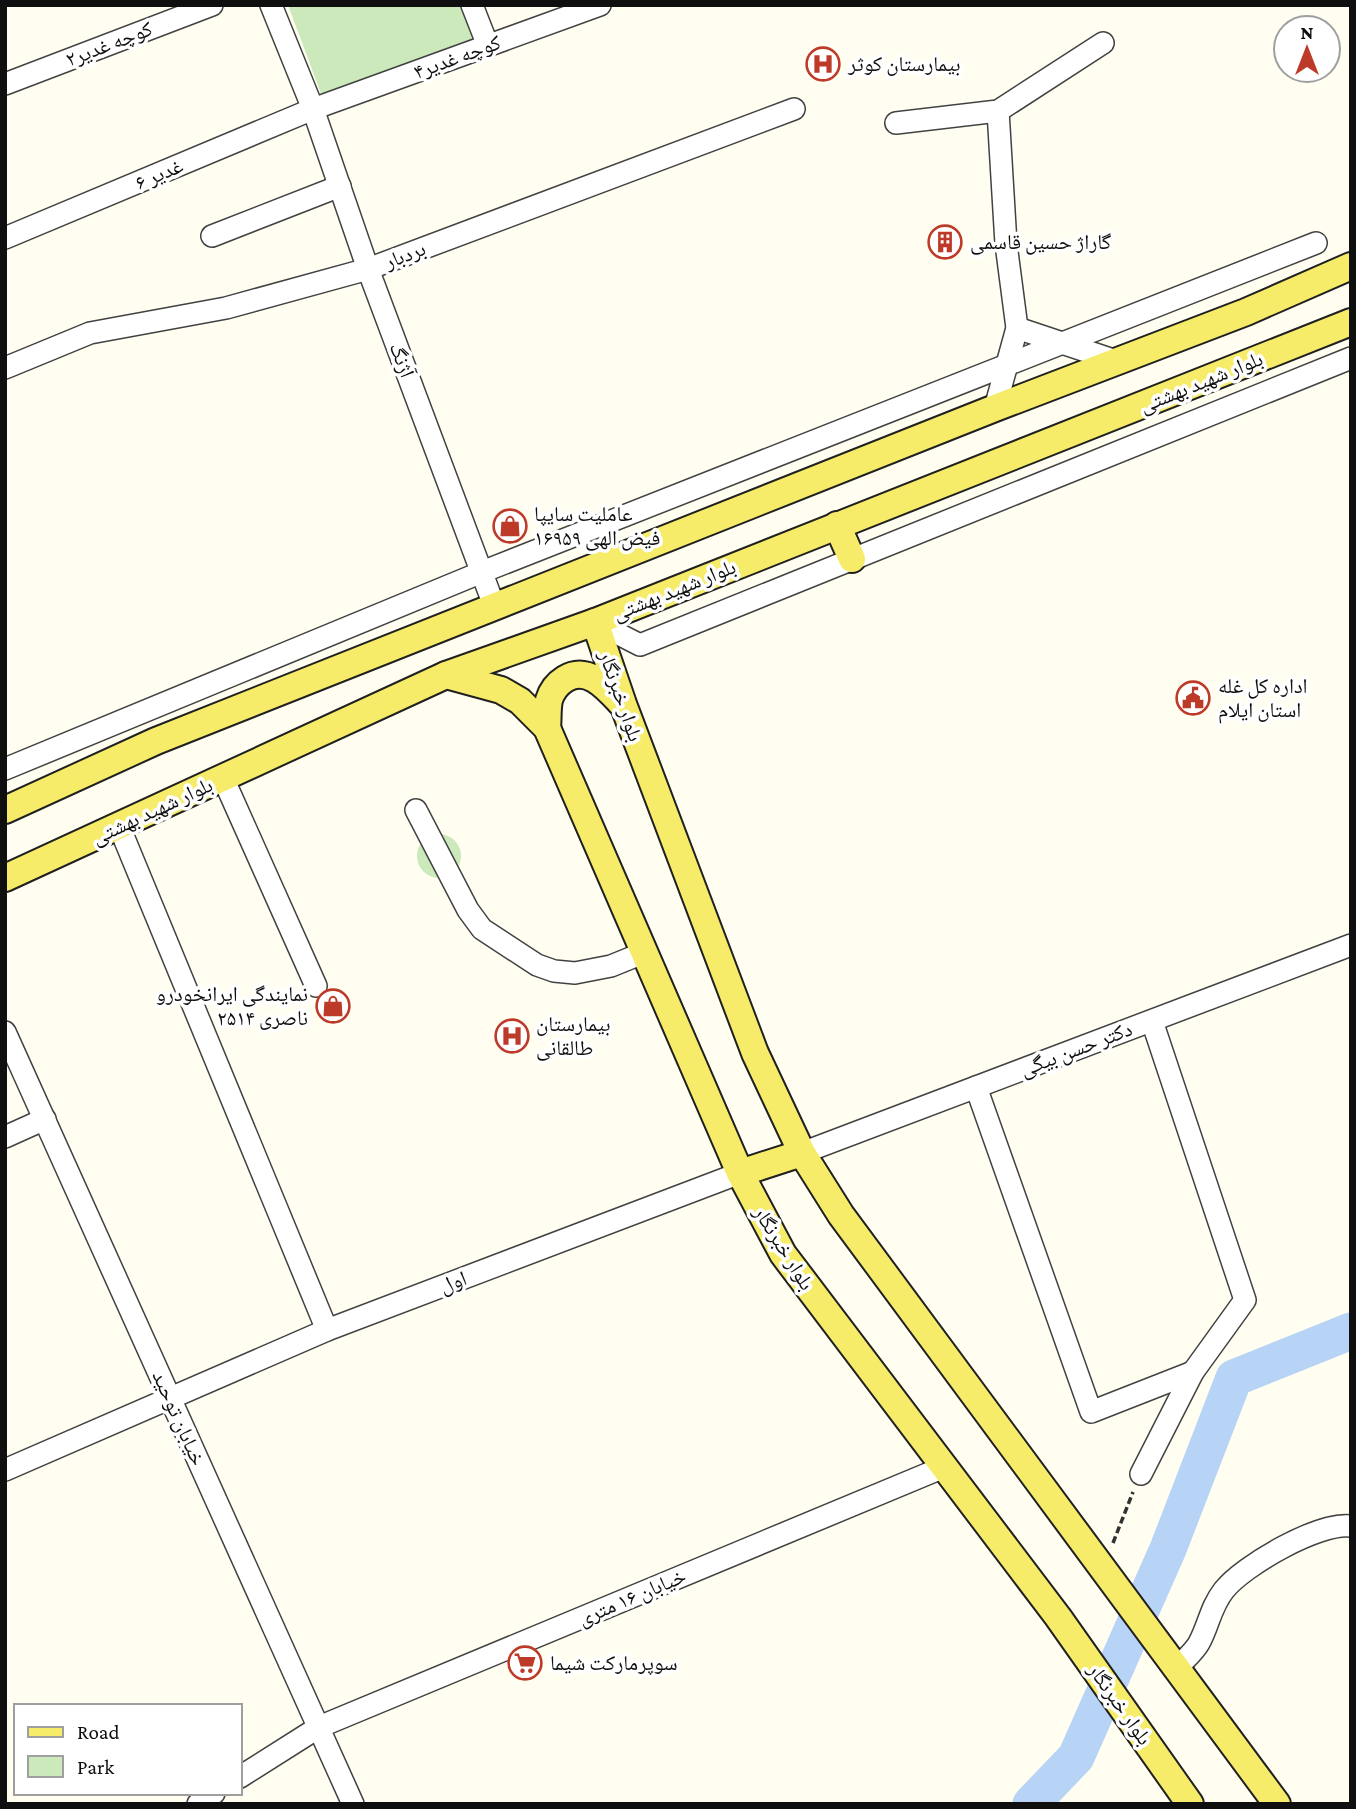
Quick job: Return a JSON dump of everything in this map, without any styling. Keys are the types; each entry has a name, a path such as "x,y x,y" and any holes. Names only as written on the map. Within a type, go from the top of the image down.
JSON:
{"main road":[{"path":"5,810 156,741 995,408 1246,312 1351,266"},
{"name":"بلوار شهید بهشتی","path":"5,878 446,675 596,622 1351,322"},
{"path":"837,525 852,559"},
{"name":"بلوار خبرنگار","path":"596,622 623,704 755,1053 802,1153 841,1214 1277,1804"},
{"path":"547,728 550,700 556,684 570,676 587,674 602,683 623,704"},
{"name":"بلوار خبرنگار","path":"446,675 501,690 520,701 547,728 740,1173 783,1254 1058,1617 1190,1804"},
{"path":"740,1173 802,1153"}],"street":[{"name":"کوچه غدیر۲","path":"5,83 212,5"},
{"name":"آژنگ","path":"271,5 313,109 368,269 495,608"},
{"path":"472,5 488,46"},
{"name":"کوچه غدیر۴","path":"313,109 600,5"},
{"path":"896,123 998,111 1103,43"},
{"name":"غدیر ۶","path":"5,238 313,109"},
{"name":"بردبار","path":"5,368 90,333 226,308 368,269 794,109"},
{"path":"995,408 1017,328 1006,244 998,111"},
{"path":"212,236 340,186"},
{"path":"5,769 482,572 1316,243"},
{"path":"1017,328 1116,361"},
{"path":"596,622 640,645 1351,358"},
{"path":"223,778 316,985"},
{"path":"416,810 468,910 482,929 537,965 554,971 575,973 611,966 643,953"},
{"path":"119,826 327,1329"},
{"name":"دکتر حسن بیگی","path":"802,1153 1351,945"},
{"path":"1141,1474 1193,1372 1245,1300 1152,1021"},
{"name":"خیابان توحید","path":"5,1032 353,1804"},
{"path":"976,1087 1091,1412 1193,1372"},
{"path":"5,1137 45,1119"},
{"name":"اول","path":"5,1470 327,1329 740,1173"},
{"name":"خیابان ۱۶ متری","path":"242,1776 319,1727 944,1467"},
{"path":"1178,1667 1199,1644 1209,1613 1226,1588 1256,1564 1289,1544 1317,1531 1351,1526"}],"path":[{"path":"1103,1568 1141,1474"}],"green space":[{"path":"288,5 460,5 473,41 323,99"},
{"path":"439,834 455,840 461,856 455,872 439,878 423,872 417,856 423,840"}],"waterway":[{"path":"1031,1804 1076,1757 1168,1549 1234,1378 1351,1331"}],"place":[{"name":"بیمارستان کوثر","path":"823,64"},
{"name":"گاراژ حسین قاسمی","path":"945,242"},
{"name":"عاملیت سایپا ۱۶۹۵۹ فیض الهی","path":"510,526"},
{"name":"اداره کل غله استان ایلام","path":"1193,698"},
{"name":"نمایندگی ایرانخودرو ناصری ۲۵۱۴","path":"333,1006"},
{"name":"بیمارستان طالقانی","path":"512,1036"},
{"name":"سوپرمارکت شیما","path":"525,1663"}]}
